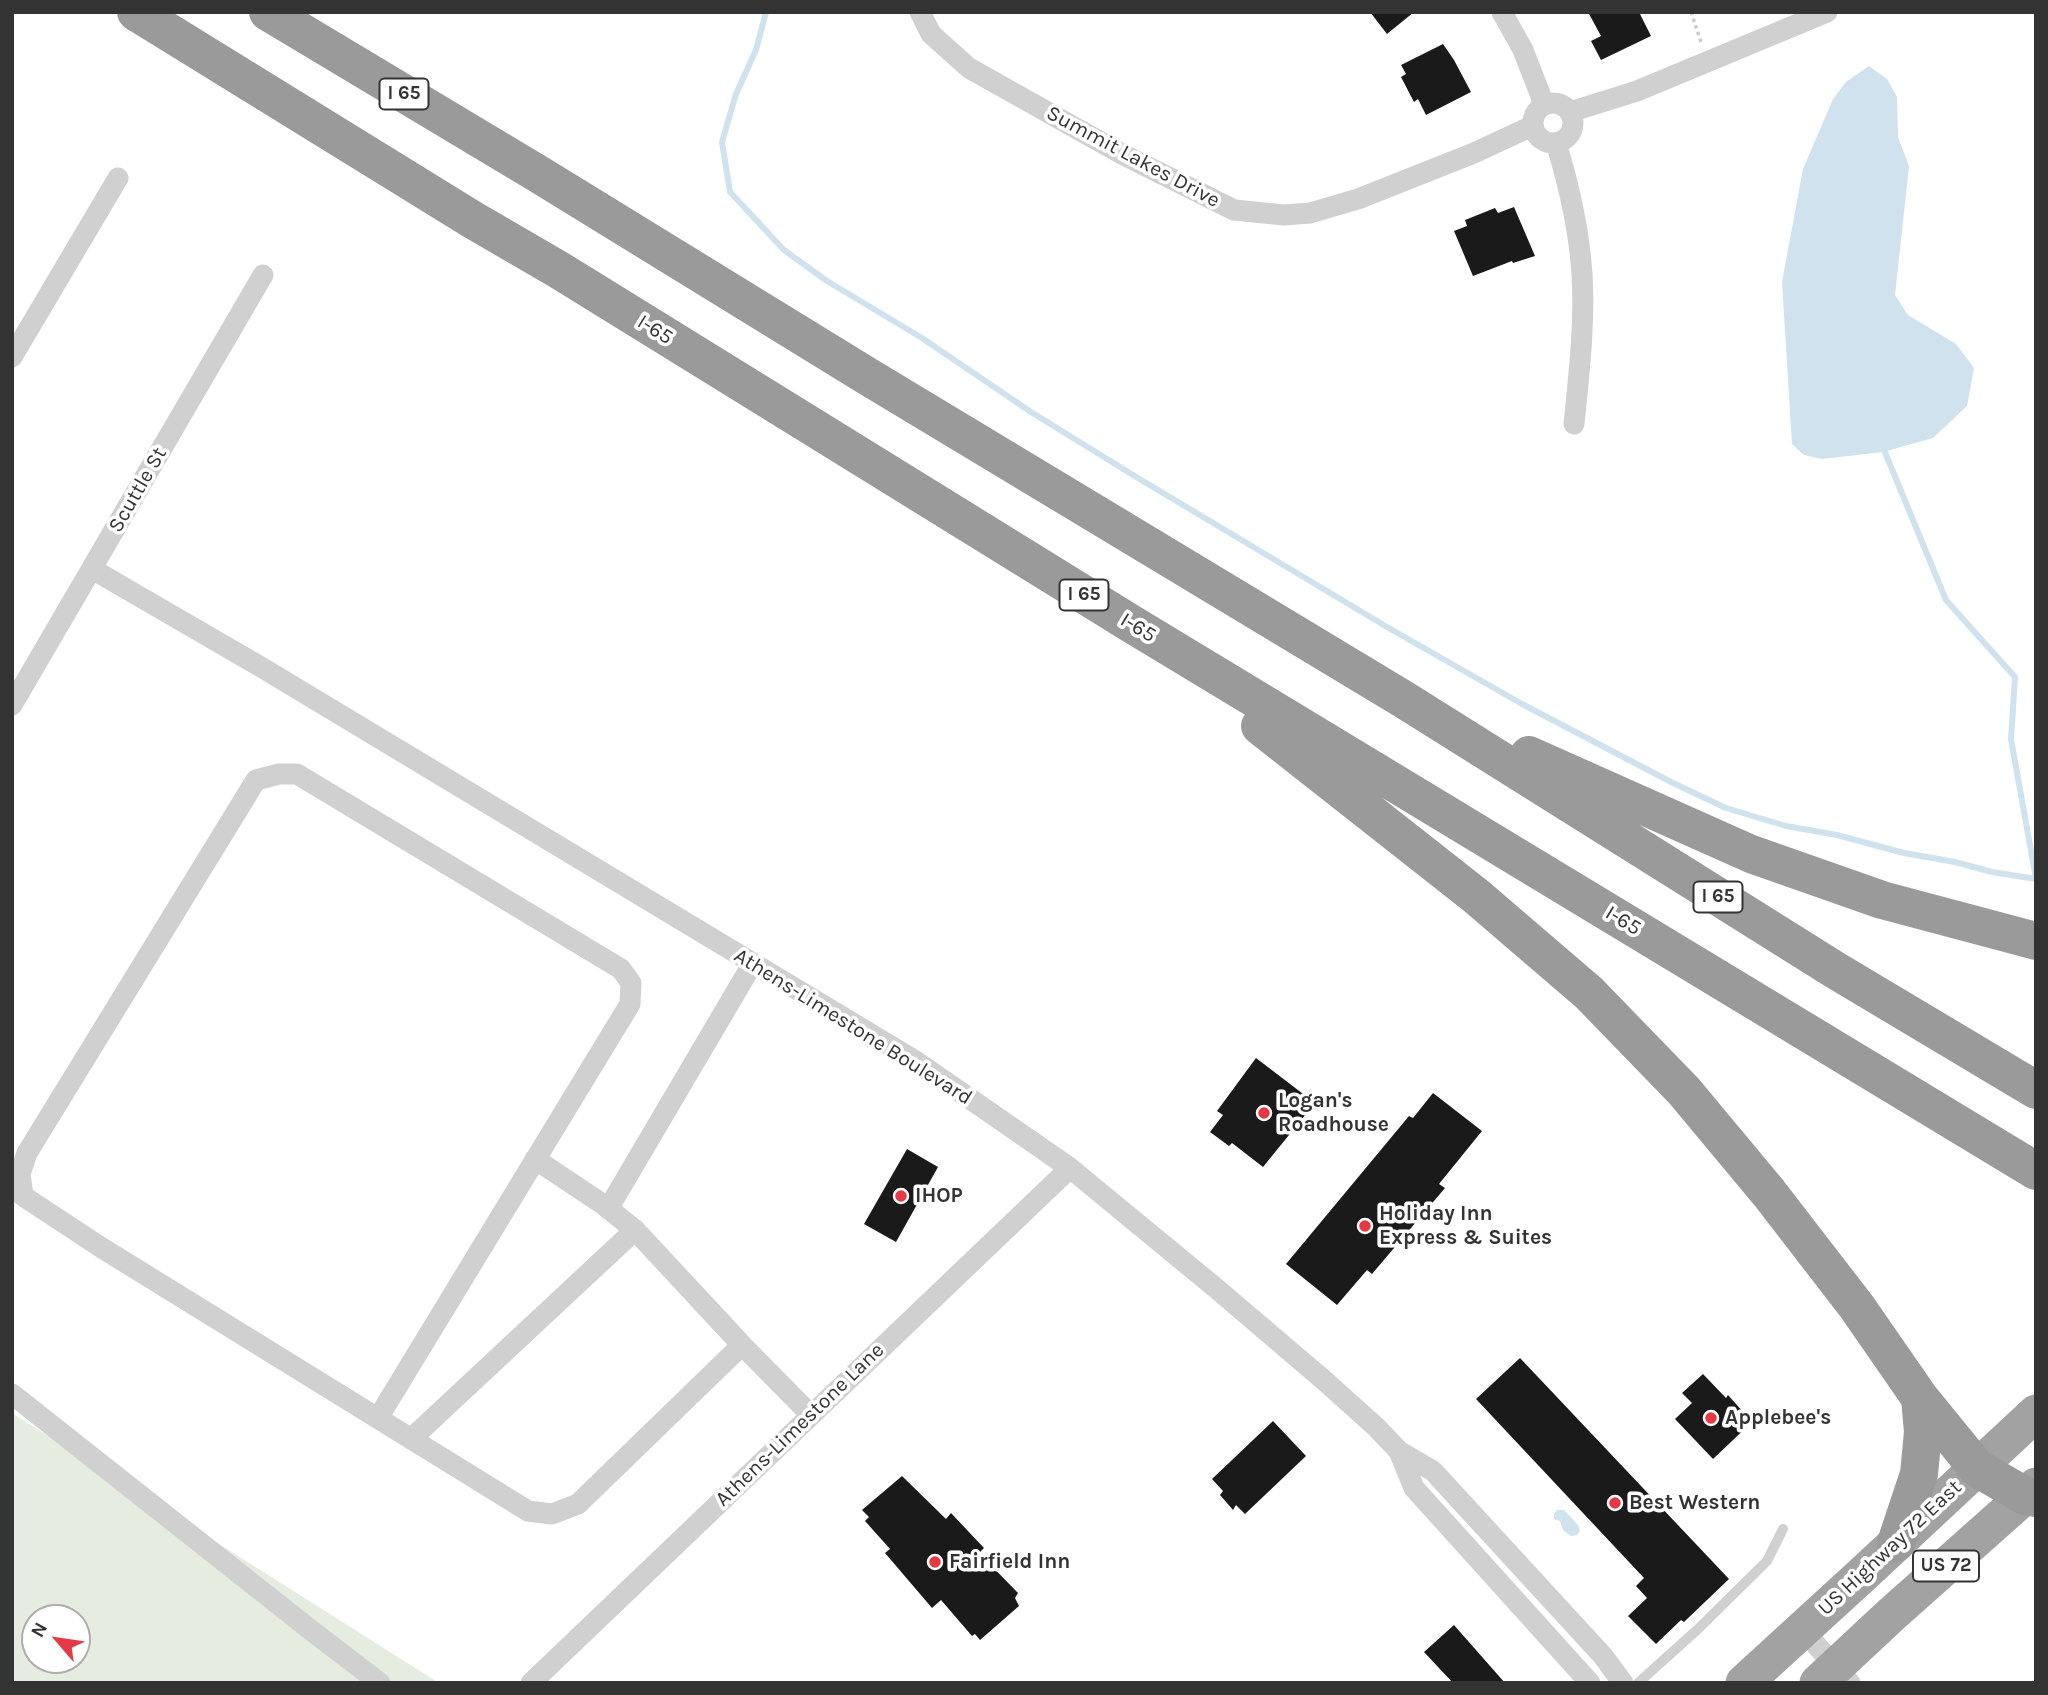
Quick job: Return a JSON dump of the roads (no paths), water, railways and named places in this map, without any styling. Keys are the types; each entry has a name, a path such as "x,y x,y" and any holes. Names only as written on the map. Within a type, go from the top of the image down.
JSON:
{"highway":[{"name":"I-65","path":"136,12 1130,623 2036,1171"},
{"name":"I 65","path":"268,12 1403,699 1835,970 2036,1090"},
{"path":"1130,623 1476,896 1589,993 1684,1091 1769,1193 1857,1307 1920,1398 1977,1468 2032,1493"},
{"path":"1403,699 1751,854 1882,900 2036,941"},
{"path":"1896,1543 1919,1474 1923,1432 1920,1398"},
{"name":"US Highway 72 East","path":"1744,1683 2036,1413"},
{"name":"US 72","path":"1835,1677 1892,1614 2032,1493"}],"street":[{"name":"Summit Lakes Drive","path":"920,12 932,34 969,68 1122,154 1234,210 1284,215 1310,214 1358,199 1474,153 1532,126"},
{"path":"1502,12 1523,50 1544,104"},
{"path":"1570,112 1636,91 1827,12"},
{"path":"1544,104 1561,104 1573,118 1571,131 1562,141 1543,141 1532,126 1535,113 1544,104"},
{"path":"1556,143 1570,191 1582,273 1582,345 1574,424"},
{"path":"12,357 118,178"},
{"name":"Scuttle St","path":"12,705 263,275"},
{"name":"Athens-Limestone Boulevard","path":"92,569 261,667 914,1060 1070,1168 1326,1382 1399,1451 1433,1471 1603,1656 1623,1683"},
{"path":"378,1418 630,1004 631,984 621,969 297,774 279,774 256,780 27,1153 20,1174 23,1196 102,1248 527,1511 552,1514 578,1504 742,1345"},
{"path":"608,1209 753,963"},
{"path":"536,1159 635,1230 811,1415"},
{"name":"Athens-Limestone Lane","path":"531,1683 1070,1168"},
{"path":"411,1439 635,1230"},
{"path":"12,1394 380,1683"},
{"name":"Athens-Limestone Boulevard","path":"1399,1451 1414,1488 1590,1683"},
{"path":"1803,1630 1835,1677"}],"lane":[{"path":"1638,1683 1767,1561 1783,1529"}],"water":[{"path":"1869,66 1887,79 1897,97 1898,137 1909,166 1895,295 1908,315 1956,344 1974,368 1967,406 1933,438 1883,452 1822,459 1804,455 1792,444 1782,282 1803,169 1833,99 1846,82"},
{"path":"1557,1510 1564,1510 1578,1525 1580,1531 1577,1535 1571,1536 1563,1530 1560,1521 1554,1519"}],"waterway":[{"path":"766,12 756,50 736,94 722,142 730,192 784,250 827,281 922,338 1031,412 1387,627 1522,704 1673,783 1726,808 1786,826 1837,835 1992,872 2036,879 2011,739 2015,677 1946,600 1882,445"}],"place":[{"name":"Logan's Roadhouse","path":"1264,1113"},
{"name":"IHOP","path":"901,1196"},
{"name":"Holiday Inn Express & Suites","path":"1365,1226"},
{"name":"Applebee's","path":"1711,1418"},
{"name":"Best Western","path":"1615,1503"},
{"name":"Fairfield Inn","path":"935,1562"}]}
